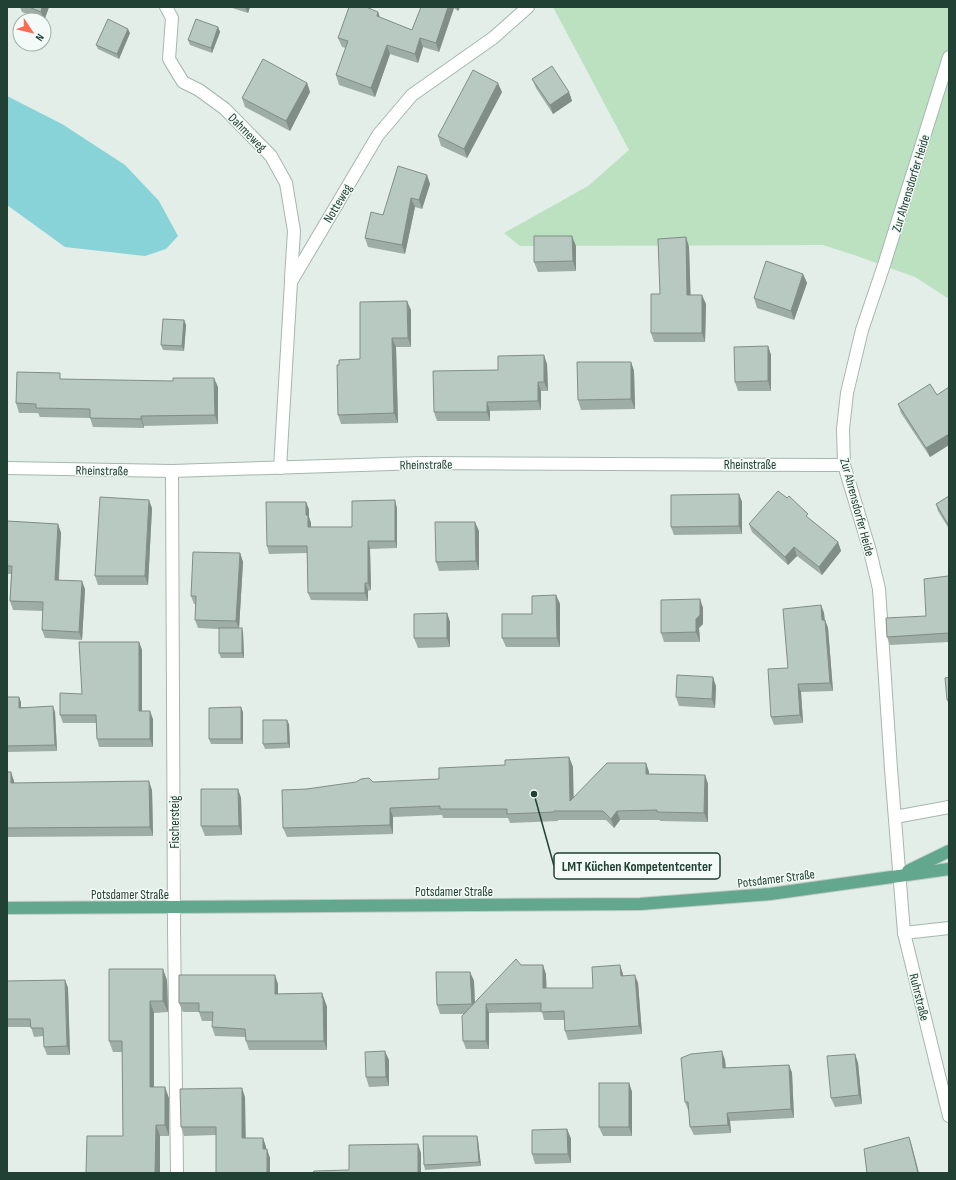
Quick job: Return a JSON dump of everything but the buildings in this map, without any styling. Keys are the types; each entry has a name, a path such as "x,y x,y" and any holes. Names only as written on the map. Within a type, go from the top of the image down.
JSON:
{"main road":[{"name":"Potsdamer Straße","path":"899,876 949,850"},
{"name":"Potsdamer Straße","path":"7,908 640,904 770,894 949,869"}],"street":[{"name":"Dahmeweg","path":"166,7 172,18 169,59 183,82 199,90 225,109 271,156 286,183 294,231 291,282"},
{"name":"Notteweg","path":"280,468 291,282 378,135 412,95 493,38 528,7"},
{"name":"Zur Ahrensdorfer Heide","path":"899,876 879,589 870,551 844,466 842,429 847,393 862,330 887,257 949,58"},
{"name":"Rheinstraße","path":"7,468 172,471 422,463 825,464 844,466"},
{"name":"Fischersteig","path":"172,471 177,1173"},
{"path":"895,817 949,807"},
{"name":"Ruhrstraße","path":"899,876 904,933 949,1116"},
{"path":"904,933 949,928"}],"green space":[{"path":"553,7 949,7 949,299 915,277 823,245 520,246 504,233 588,186 629,150"}],"water":[{"path":"7,96 62,124 125,165 159,201 178,236 166,249 145,256 65,247 7,205"}],"place":[{"name":"LMT Küchen Kompetentcenter","path":"534,794"}]}
